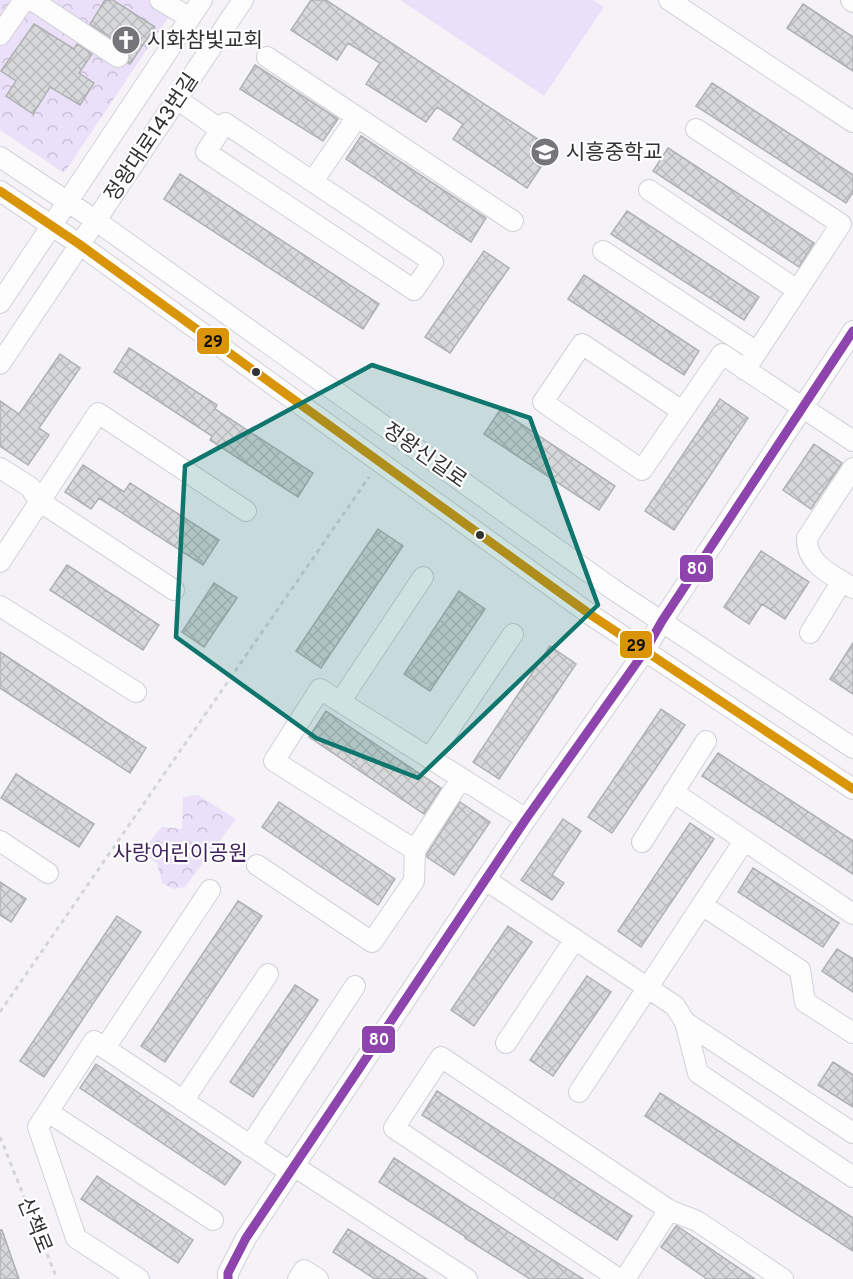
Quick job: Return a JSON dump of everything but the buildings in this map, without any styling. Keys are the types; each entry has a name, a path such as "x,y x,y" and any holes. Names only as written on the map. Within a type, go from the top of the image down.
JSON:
{"street":[{"path":"0,35 24,0"},
{"path":"32,0 118,57"},
{"path":"160,0 189,18"},
{"name":"정왕대로143번길","path":"0,303 202,0"},
{"name":"정왕대로143번길","path":"0,364 243,0"},
{"path":"669,0 853,122"},
{"path":"267,57 513,220"},
{"path":"177,99 221,130"},
{"path":"313,181 357,117"},
{"path":"225,123 313,181 433,262 414,290 206,152 225,123"},
{"path":"696,129 841,224 745,370"},
{"name":"정왕신길로","path":"0,158 95,220 605,583 853,748"},
{"path":"649,190 797,290"},
{"name":"정왕신길로","path":"0,191 79,244 591,615 853,789"},
{"path":"603,251 757,352"},
{"path":"228,1279 228,1273 246,1238 526,819 645,651 662,621 853,331"},
{"path":"682,411 582,344 543,402 642,470 722,354 853,441"},
{"path":"0,562 98,413 246,511"},
{"path":"0,468 30,487 39,501 174,590"},
{"path":"810,633 847,585 811,560 807,549 807,538 853,468"},
{"path":"340,702 423,577"},
{"path":"0,606 136,692"},
{"path":"430,758 513,634"},
{"path":"415,850 274,761 320,689 526,819"},
{"path":"642,842 706,741"},
{"path":"257,865 372,942 414,880 415,850 461,779"},
{"path":"673,792 853,914"},
{"path":"0,841 48,873"},
{"path":"579,1092 744,841"},
{"path":"486,880 675,1006 685,1022 698,1073 853,1177"},
{"path":"105,1048 210,890"},
{"path":"702,904 800,970 805,1002 853,1033"},
{"path":"506,1043 575,939"},
{"path":"183,1101 268,974"},
{"path":"250,1146 355,986"},
{"path":"685,1022 853,1133"},
{"path":"140,1279 76,1238 38,1127 94,1041 250,1146 292,1169 467,1279"},
{"path":"669,1210 629,1277 394,1128 441,1057 669,1210 697,1221 783,1279"},
{"path":"48,1112 213,1220"},
{"path":"298,1279 304,1270 318,1279"}],"path":[{"path":"0,1012 380,462"},
{"name":"산책로","path":"0,1137 57,1279"}],"highlighted area":[{"path":"372,365 530,418 598,605 418,778 316,738 176,637 185,466"}],"green space":[{"path":"0,0 180,0 64,173 0,130"},
{"path":"400,0 593,0 604,7 544,96"},
{"name":"사랑어린이공원","path":"198,795 236,819 185,887 173,889 162,883 157,863 140,852 162,827 182,829 183,797"}],"transit line":[{"name":"29","path":"0,191 79,244 591,615 853,789"},
{"name":"80","path":"228,1279 228,1273 246,1238 526,819 645,651 662,621 853,331"}],"place":[{"name":"시화참빛교회","path":"126,40"},
{"name":"시흥중학교","path":"545,152"}]}
